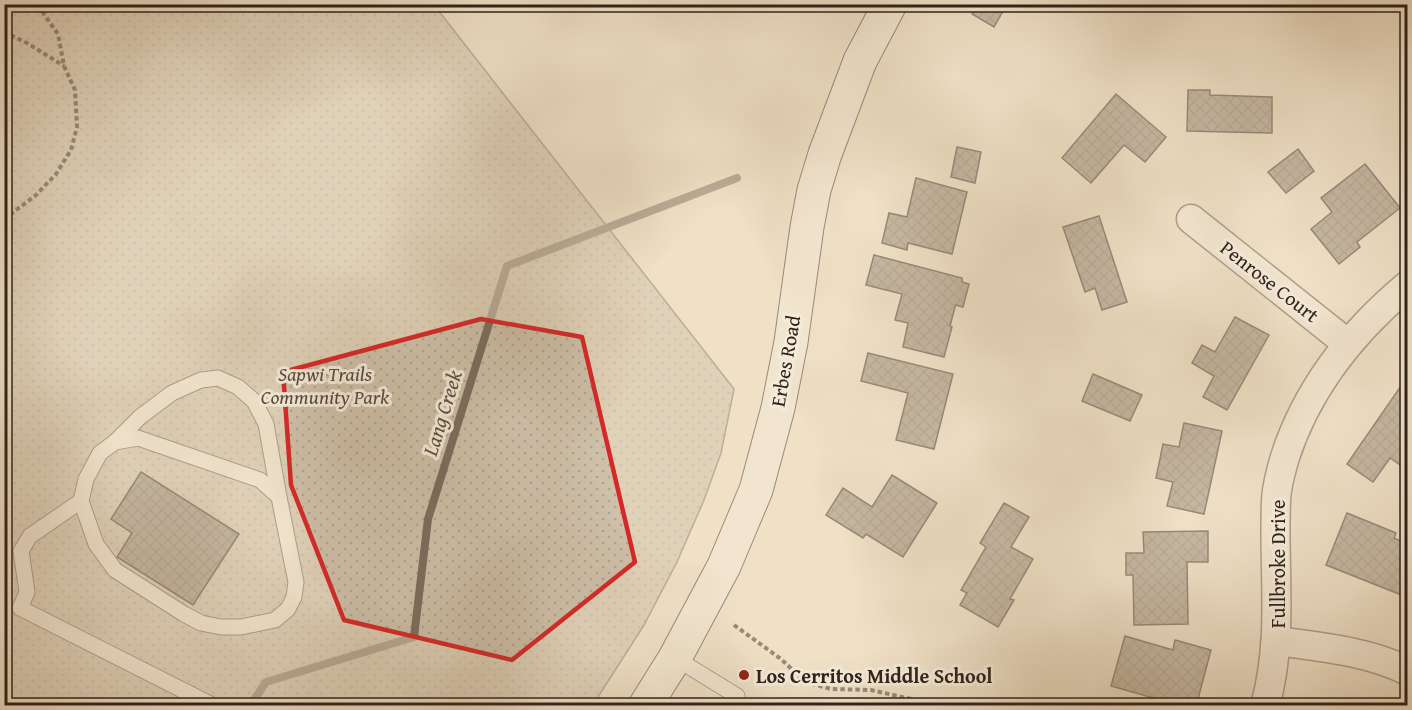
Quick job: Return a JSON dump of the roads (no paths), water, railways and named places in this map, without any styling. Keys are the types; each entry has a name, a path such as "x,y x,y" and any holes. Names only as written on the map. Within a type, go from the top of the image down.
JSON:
{"main road":[{"name":"Erbes Road","path":"645,705 675,658 724,566 756,490 778,408 789,353 814,190 860,61 890,4"}],"street":[{"name":"Penrose Court","path":"1191,219 1348,344"},
{"name":"Fullbroke Drive","path":"1265,705 1277,641 1275,500 1290,442 1304,411 1348,344 1407,285"},
{"path":"1277,641 1343,650 1391,663 1407,671"}],"lane":[{"path":"218,378 238,387 254,400 266,424 296,582 294,597 288,609 275,620 241,627 221,627 201,623 116,570 96,544 81,501 86,479 100,453 115,442 140,417 171,393 201,380 218,378"},
{"path":"115,442 138,438 260,480 279,497"},
{"path":"81,501 30,536 21,551 27,592 20,608 214,705"},
{"path":"675,658 737,696 739,705"}],"waterway":[{"name":"Lang Creek","path":"250,706 266,682 414,637 428,519 507,266 737,178"}],"place":[{"name":"Los Cerritos Middle School","path":"744,675"}],"park label":[{"name":"Sapwi Trails Community Park","path":"325,384"}]}
